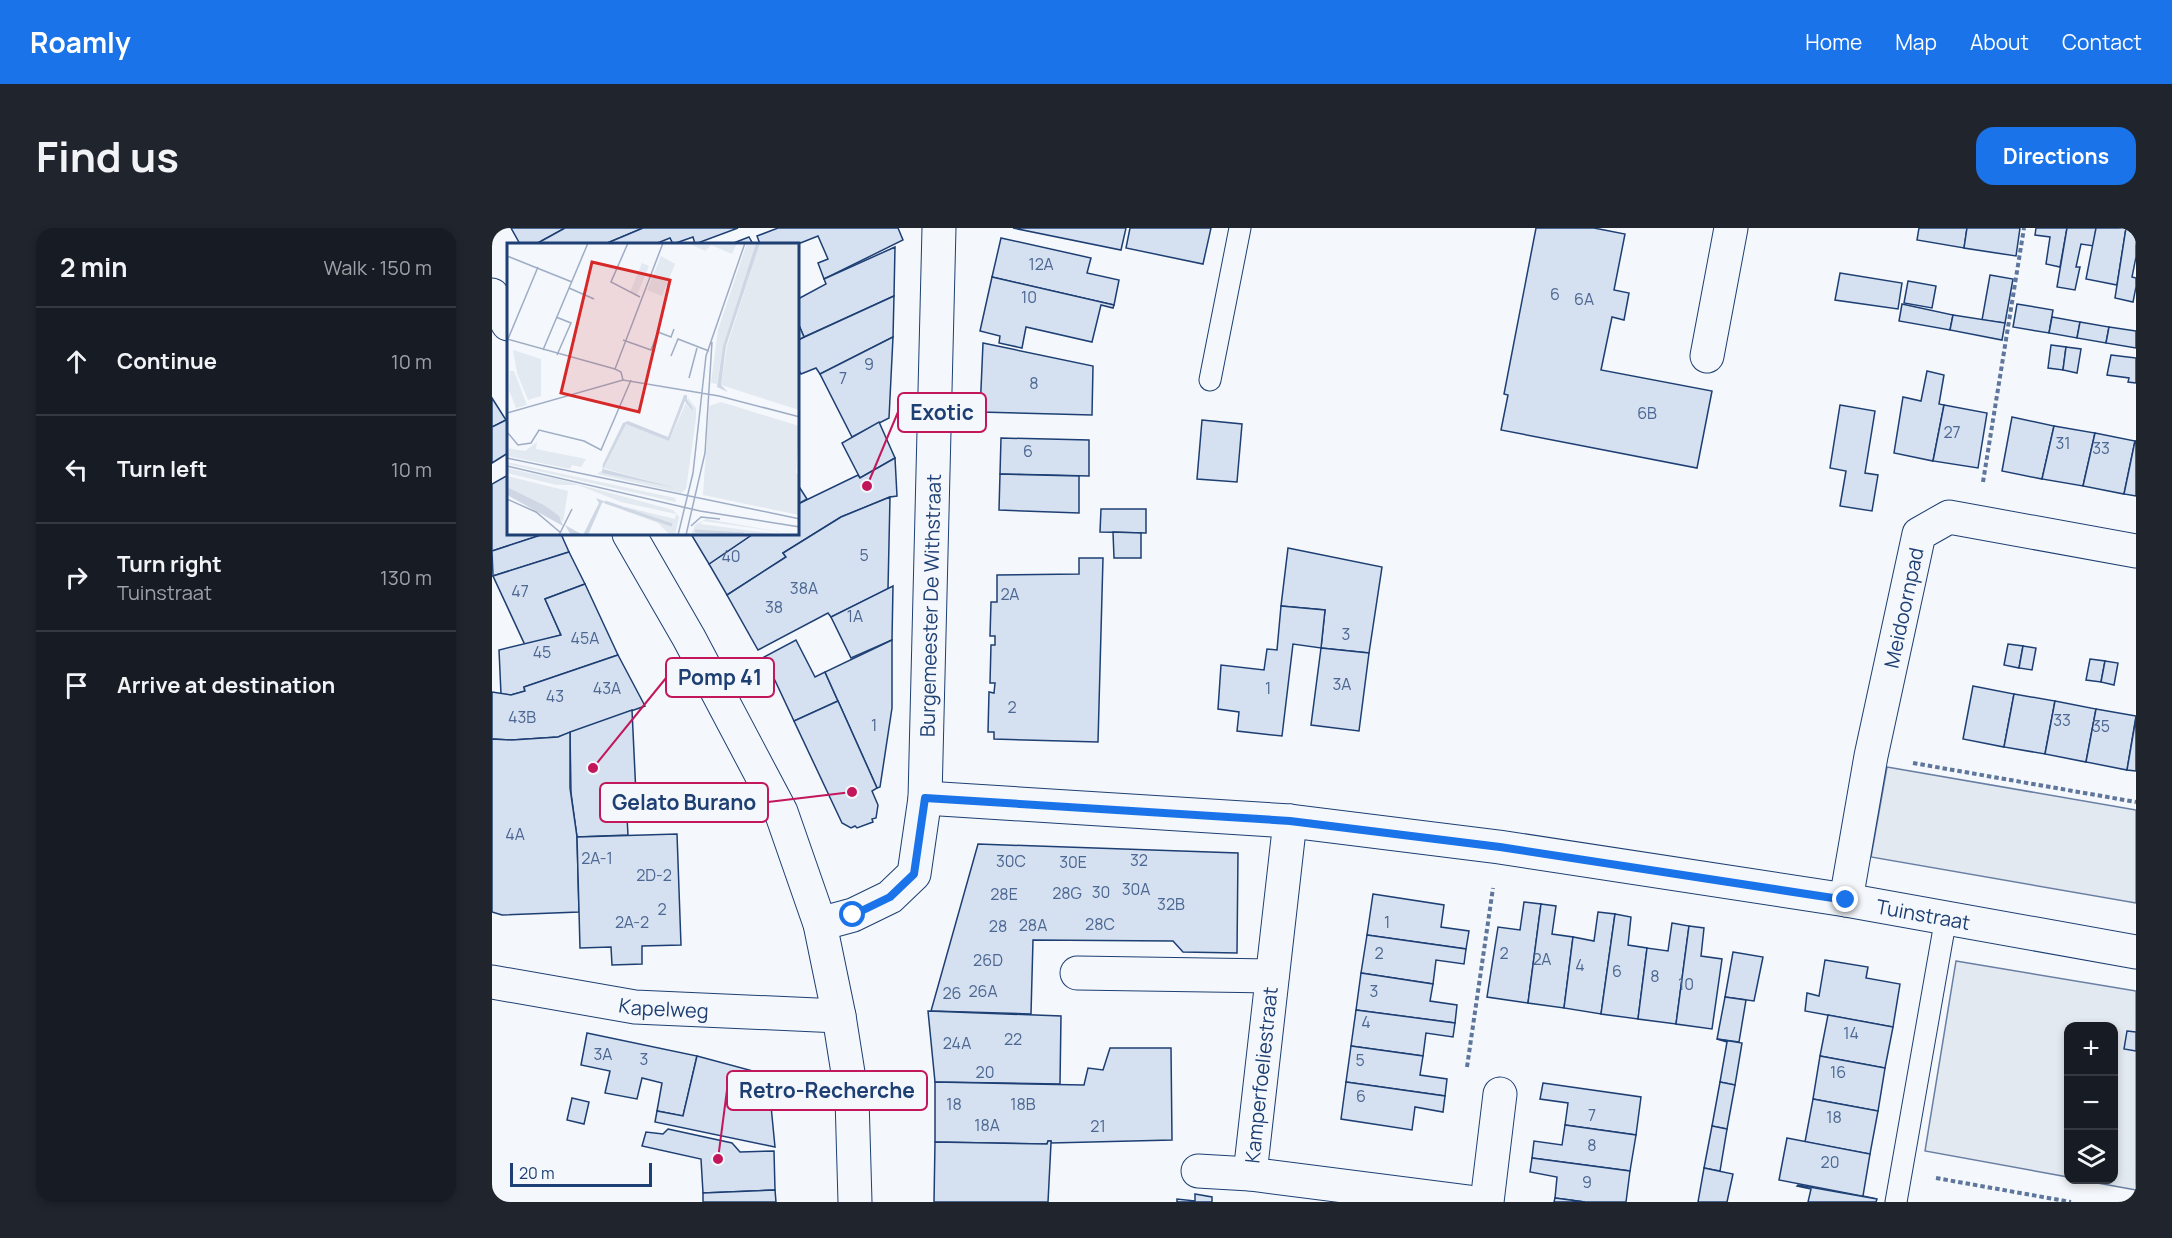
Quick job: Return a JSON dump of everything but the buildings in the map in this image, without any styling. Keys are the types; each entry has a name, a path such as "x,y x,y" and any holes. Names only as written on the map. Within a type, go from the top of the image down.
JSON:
{"street":[{"name":"Burgemeester De Withstraat","path":"820,924 853,915 890,897 914,874 925,798 939,228"},
{"path":"1707,356 1731,228"},
{"path":"492,295 507,322"},
{"name":"Meidoornpad","path":"1846,900 1871,756 1919,534 1949,517 2136,551"},
{"path":"630,536 689,638 781,812 820,924 839,1016 852,1098 855,1202"},
{"name":"Tuinstraat","path":"925,798 1290,821 1500,847 1846,900 2136,952"},
{"name":"Kamperfoeliestraat","path":"1250,1174 1290,821"},
{"name":"Kamperfoeliestraat","path":"1077,973 1272,976"},
{"name":"Kapelweg","path":"492,982 636,1007 839,1016"},
{"path":"1487,1202 1500,1094"},
{"name":"Kamperfoeliestraat","path":"1198,1171 1250,1174 1469,1202"}],"lane":[{"path":"1210,380 1240,228"},
{"path":"1896,1202 1946,917"}],"path":[{"path":"1977,522 2025,228"},
{"path":"1871,756 2136,802"},
{"path":"1500,847 1467,1068 1500,1094"},
{"path":"1901,1172 2071,1202"}],"shaded area":[{"path":"1887,767 2136,810 2136,903 1871,857"},
{"path":"1956,961 2136,991 2136,1190 2103,1184 2118,1184 2118,1022 2064,1022 2064,1176 1925,1151"}],"place":[{"name":"Exotic","path":"867,486"},
{"name":"Pomp 41","path":"593,768"},
{"name":"Gelato Burano","path":"852,792"},
{"name":"Retro-Recherche","path":"718,1159"}],"route":[{"path":"853,915 890,897 914,874 925,798 1290,821 1500,847 1846,900"}]}
